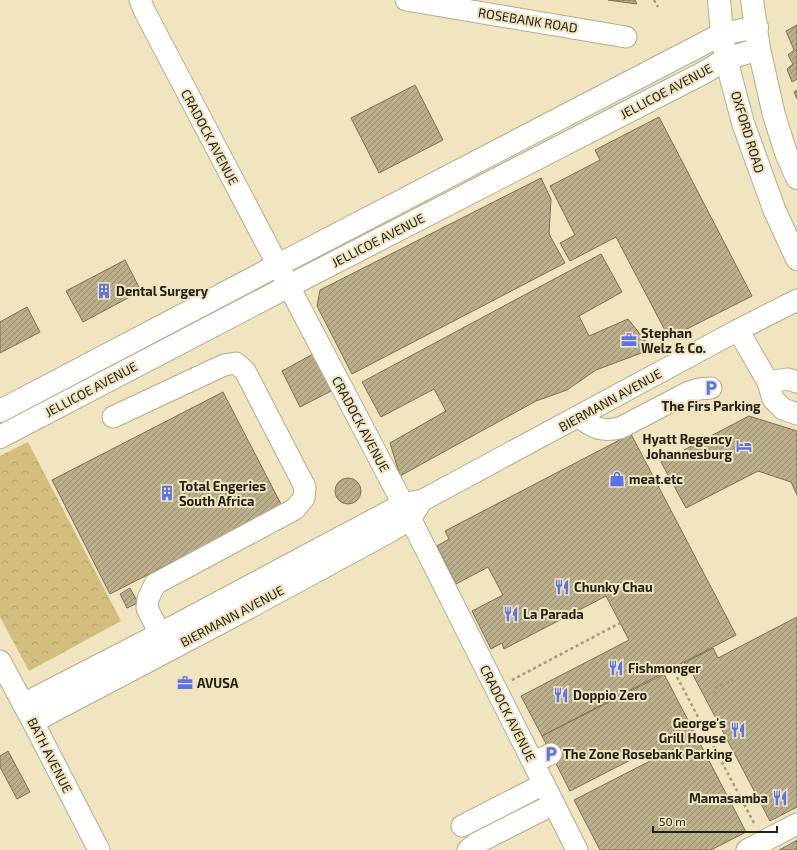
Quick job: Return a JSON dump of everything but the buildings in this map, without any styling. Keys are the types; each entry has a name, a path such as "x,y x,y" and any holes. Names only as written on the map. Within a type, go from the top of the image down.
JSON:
{"main road":[{"name":"OXFORD ROAD","path":"719,0 726,59 743,122 768,195 797,259"},
{"path":"752,0 757,27 759,50 774,115 786,153 797,178"},
{"name":"JELLICOE AVENUE","path":"0,411 722,34 757,27"},
{"name":"JELLICOE AVENUE","path":"0,437 289,286 705,72 726,59 759,50"}],"street":[{"name":"CRADOCK AVENUE","path":"140,0 496,688 542,758 544,784 577,850"},
{"name":"ROSEBANK ROAD","path":"406,0 626,37"},
{"name":"BIERMANN AVENUE","path":"28,713 231,607 406,512 423,500 738,330 797,300"},
{"path":"738,330 768,382 773,399 783,409 797,414"},
{"path":"113,417 224,364 236,363 245,371 305,487 304,498 295,509 155,584 148,598 146,608 163,642"},
{"path":"768,382 788,379 797,382"},
{"path":"579,417 588,424 601,430 620,428 689,392 711,388"},
{"name":"BATH AVENUE","path":"0,661 99,850"},
{"path":"462,826 544,784"},
{"path":"468,850 477,843 554,804"},
{"path":"755,846 797,824"}],"path":[{"path":"654,0 658,7"},
{"path":"496,688 622,622"},
{"path":"677,677 755,846"},
{"path":"715,694 715,688 733,680"}],"green space":[{"path":"28,442 121,621 29,671 0,617 0,456"}],"place":[{"name":"Dental Surgery","path":"104,291"},
{"name":"Stephan Welz & Co.","path":"629,340"},
{"name":"The Firs Parking","path":"711,388"},
{"name":"Hyatt Regency Johannesburg","path":"744,446"},
{"name":"meat.etc","path":"617,479"},
{"name":"Total Engeries South Africa","path":"167,493"},
{"name":"Chunky Chau","path":"562,587"},
{"name":"La Parada","path":"511,614"},
{"name":"Fishmonger","path":"616,668"},
{"name":"AVUSA","path":"185,683"},
{"name":"Doppio Zero","path":"561,695"},
{"name":"George's Grill House","path":"738,730"},
{"name":"The Zone Rosebank Parking","path":"551,754"},
{"name":"Mamasamba","path":"780,798"}]}
